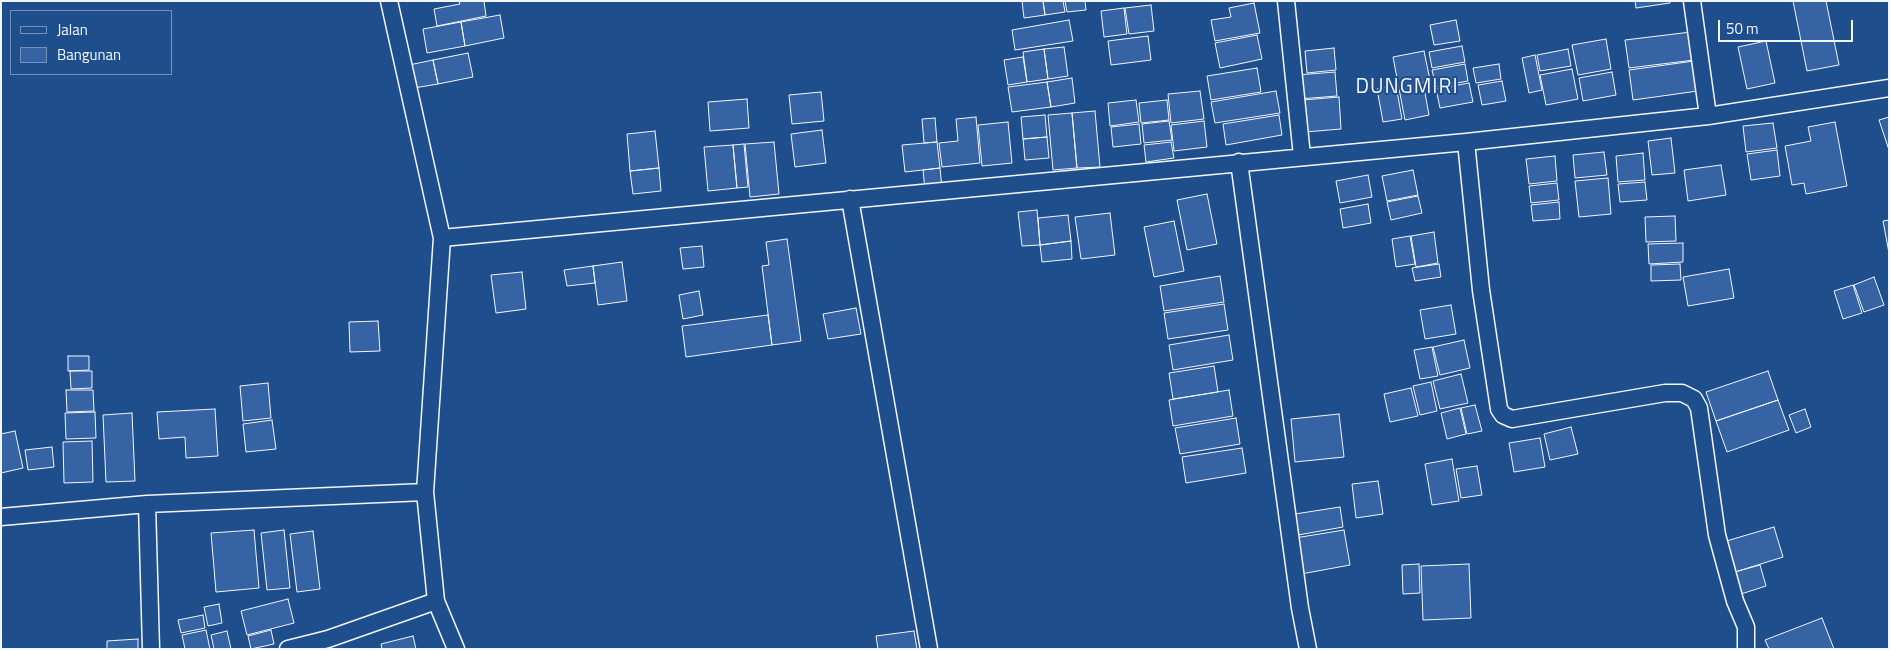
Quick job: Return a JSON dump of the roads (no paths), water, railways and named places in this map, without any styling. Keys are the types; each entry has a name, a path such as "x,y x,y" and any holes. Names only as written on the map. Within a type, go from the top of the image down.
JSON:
{"street":[{"path":"389,1 442,238 425,492 436,601 456,649"},
{"path":"1286,1 1302,156"},
{"path":"1692,1 1708,116"},
{"path":"442,238 1466,142 1708,116 1889,88"},
{"path":"1466,142 1480,290 1499,409 1503,415 1512,419 1665,393 1682,393 1694,399 1699,408 1717,535 1735,601 1746,627 1746,649"},
{"path":"1238,162 1300,608 1308,649"},
{"path":"850,199 929,649"},
{"path":"1,517 147,504 425,492"},
{"path":"147,504 151,649"},
{"path":"288,649 328,639 436,601"}],"district":[{"name":"DUNGMIRI","path":"1407,88"}]}
